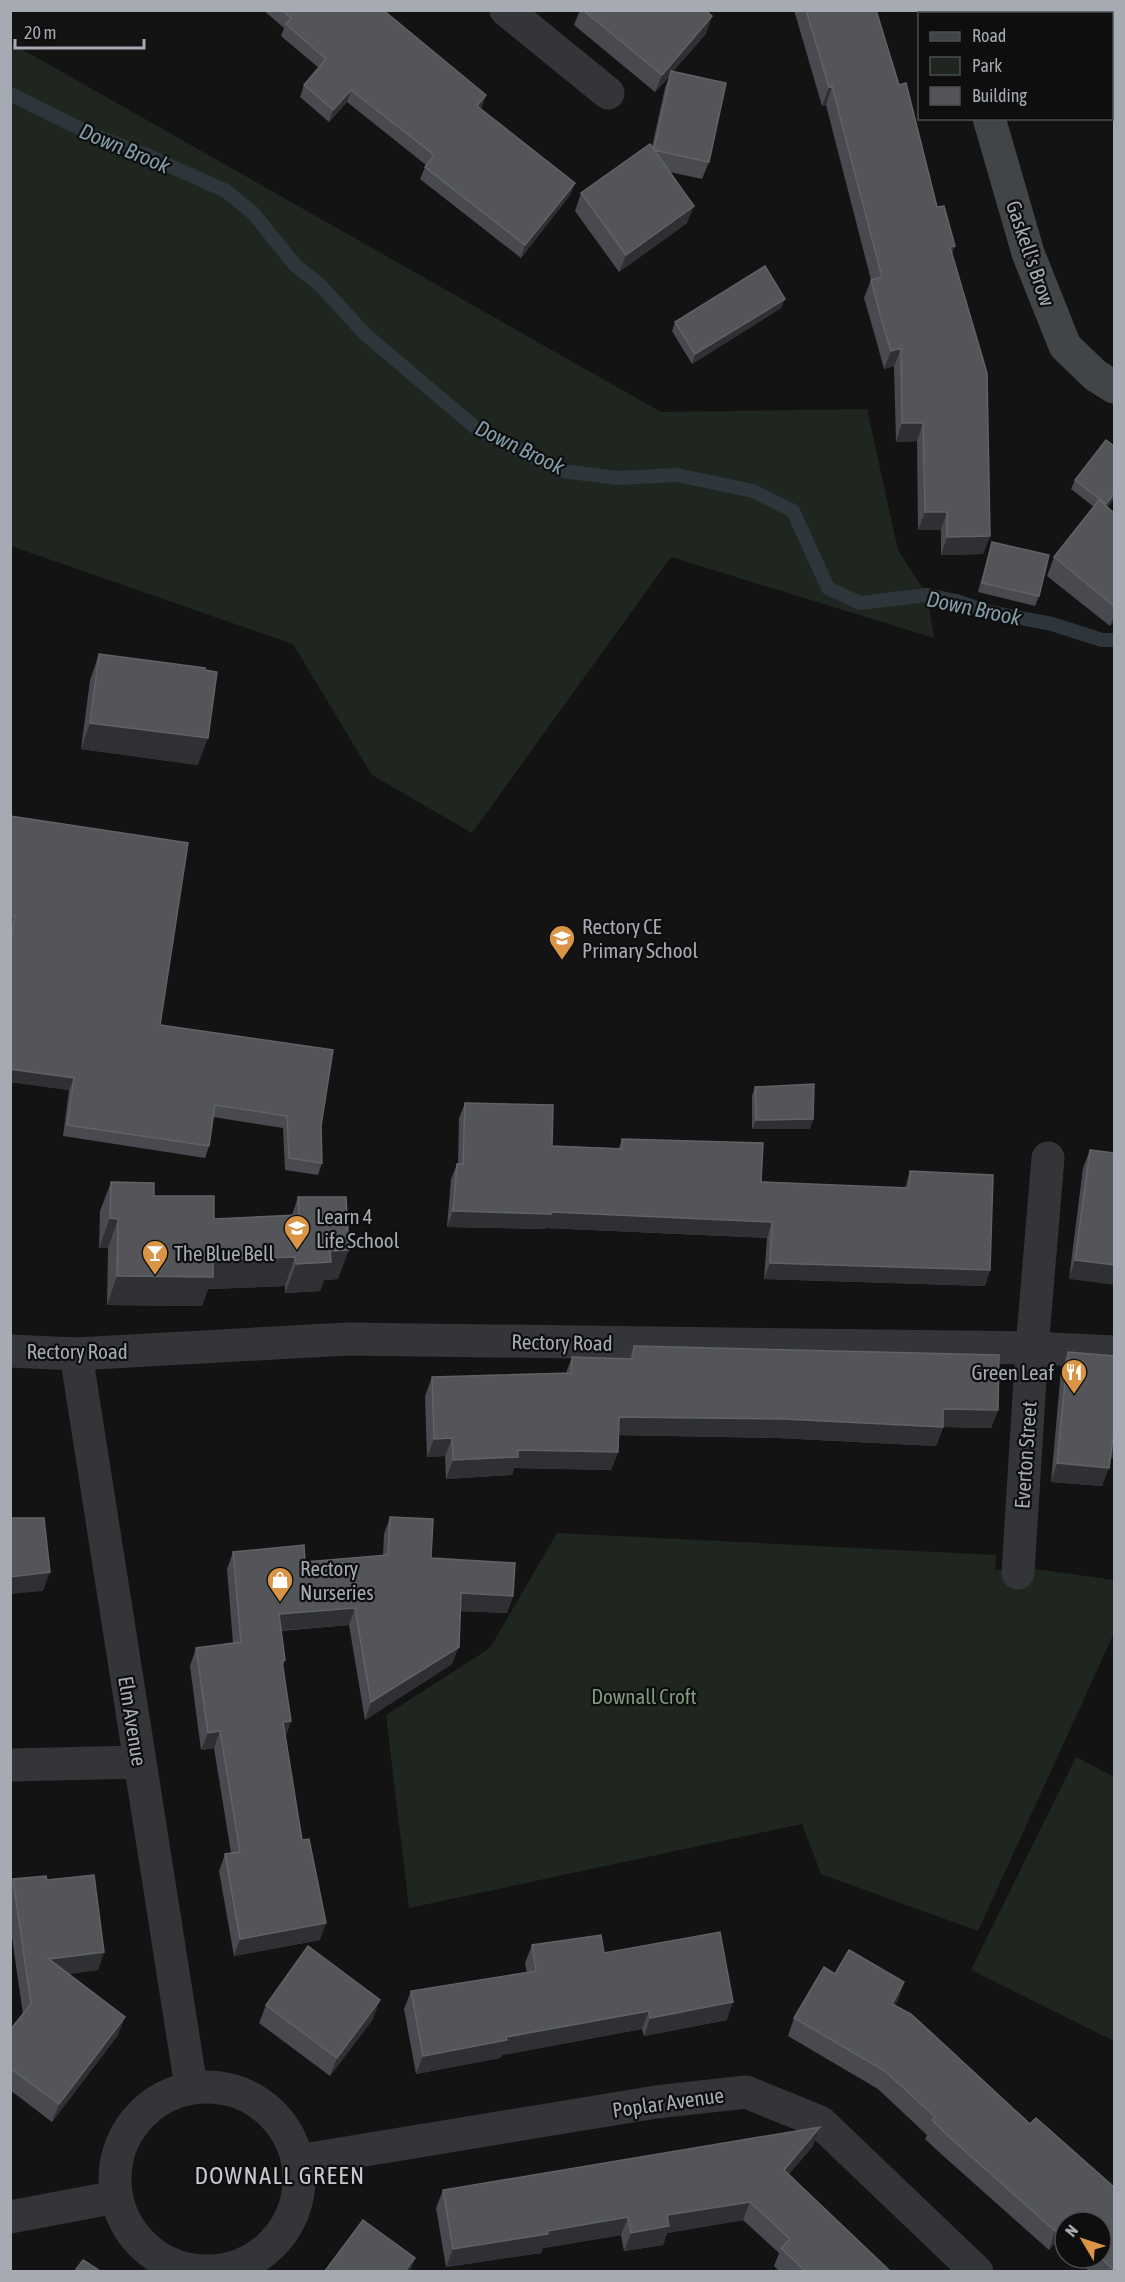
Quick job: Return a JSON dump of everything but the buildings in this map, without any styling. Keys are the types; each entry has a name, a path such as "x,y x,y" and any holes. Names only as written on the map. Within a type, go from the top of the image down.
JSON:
{"main road":[{"name":"Gaskell's Brow","path":"990,120 1028,254 1065,346 1105,381"}],"street":[{"path":"506,10 608,93"},
{"name":"Everton Street","path":"1018,1573 1032,1348 1048,1158"},
{"name":"Rectory Road","path":"10,1351 76,1354 346,1339 1032,1348 1114,1352"},
{"name":"Elm Avenue","path":"76,1354 191,2087"},
{"path":"10,1765 139,1762"},
{"path":"191,2087 220,2087 248,2096 271,2111 289,2134 298,2161 299,2190 291,2217 276,2240 254,2258 228,2270 199,2271 170,2264 146,2248 127,2225 116,2197 116,2168 124,2140 140,2115 164,2097 191,2087"},
{"name":"Poplar Avenue","path":"298,2161 656,2102 746,2092 820,2122 977,2271"},
{"path":"10,2217 116,2197"}],"green space":[{"path":"11,43 661,412 867,409 898,550 927,595 934,638 671,557 472,833 372,775 293,644 11,546"},
{"name":"Downall Croft","path":"557,1533 996,1555 995,1570 1035,1569 1114,1580 1114,1633 978,1931 821,1874 802,1824 409,1908 386,1715 490,1648"},
{"path":"1076,1757 1114,1777 1114,2041 971,1970"}],"waterway":[{"name":"Down Brook","path":"10,94 91,134 146,155 226,191 253,213 295,265 320,285 365,334 477,429 562,471 618,478 677,475 753,491 793,511 828,588 860,603 927,595 956,601 989,612 1052,624 1102,640 1114,640"}],"place":[{"name":"Rectory CE Primary School","path":"562,961"},
{"name":"Learn 4 Life School","path":"297,1251"},
{"name":"The Blue Bell","path":"155,1276"},
{"name":"Green Leaf","path":"1074,1395"},
{"name":"Rectory Nurseries","path":"280,1603"}],"district":[{"name":"DOWNALL GREEN","path":"280,2175"}]}
